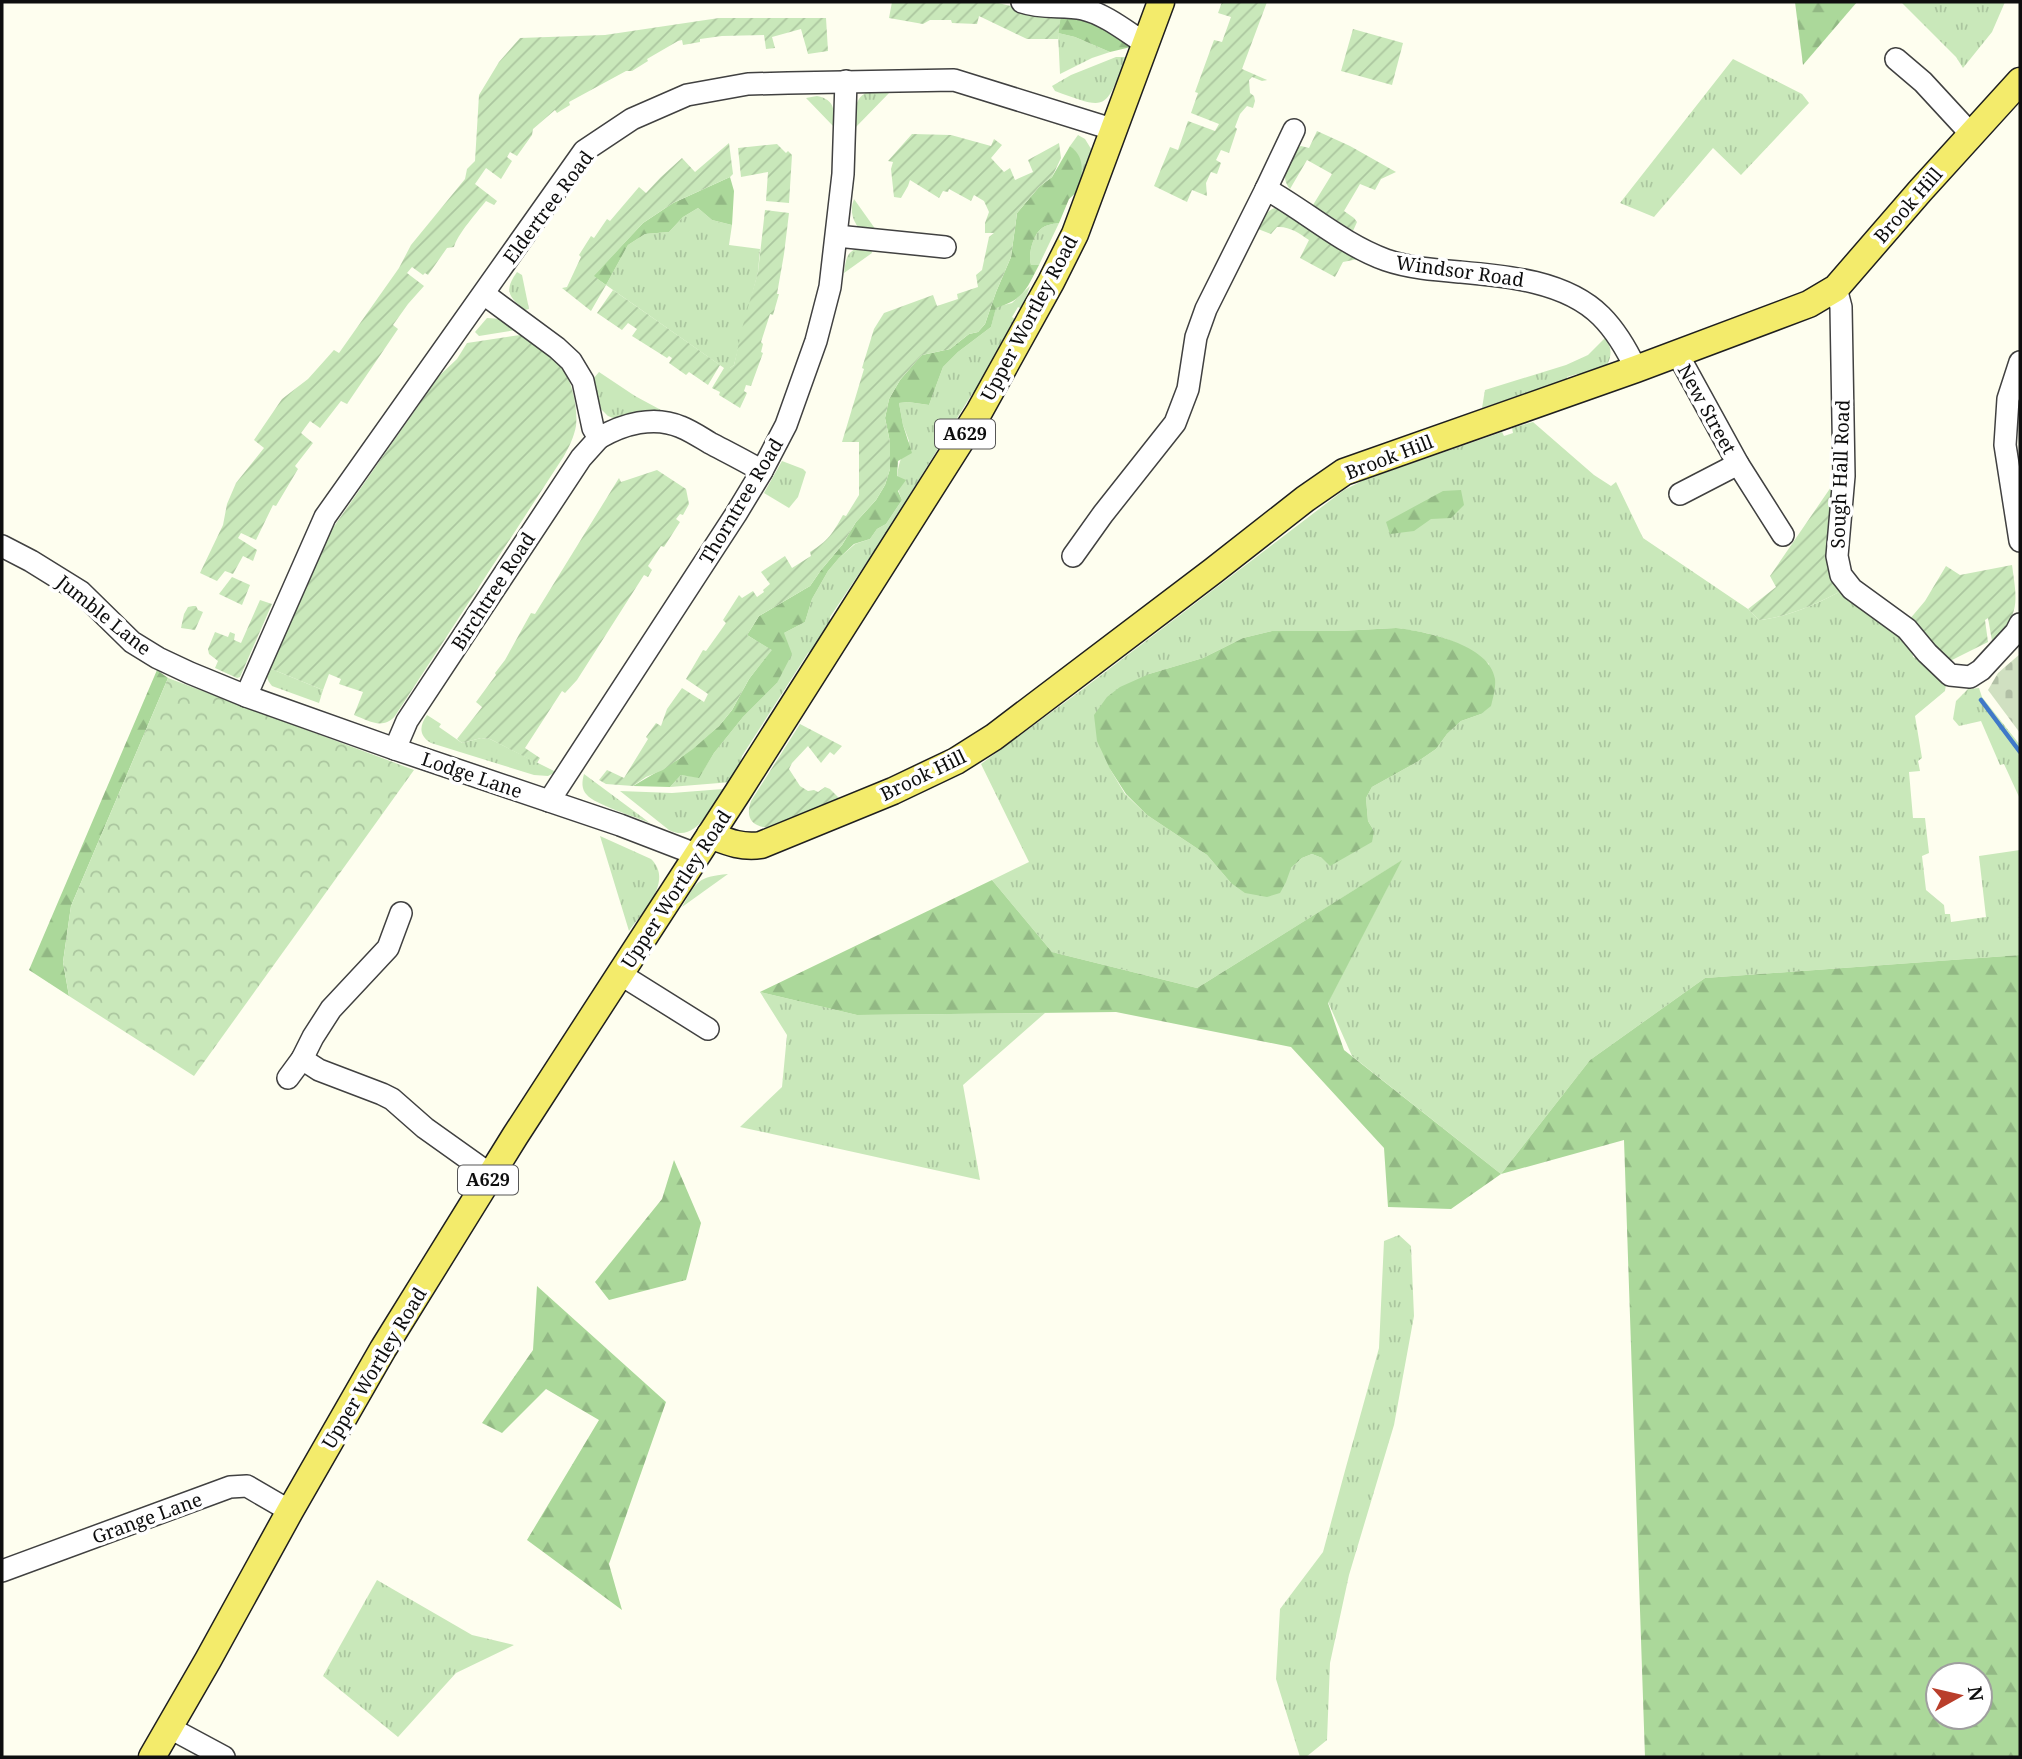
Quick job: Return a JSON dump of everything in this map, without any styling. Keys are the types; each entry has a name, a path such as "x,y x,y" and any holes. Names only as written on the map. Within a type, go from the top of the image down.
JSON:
{"main road":[{"name":"Upper Wortley Road","path":"152,1757 378,1357 491,1175 979,411 1069,247 1161,2"},
{"name":"Brook Hill","path":"704,845 761,845 893,791 956,761 1023,716 1305,499 1344,472 1636,369 1809,304 1836,288 2020,81"}],"street":[{"path":"1022,2 1033,6 1084,9 1146,44"},
{"path":"1896,59 1923,82 1971,134"},
{"name":"Eldertree Road","path":"246,696 325,517 584,152 632,119 687,95 722,88 846,81 954,80 1115,130"},
{"name":"Thorntree Road","path":"549,801 762,471 786,425 816,341 831,287 845,139 846,81"},
{"path":"1073,556 1175,423 1188,389 1196,337 1206,309 1294,130"},
{"name":"Windsor Road","path":"1266,189 1351,243 1387,260 1423,268 1508,276 1540,284 1573,297 1599,314 1617,334 1636,369"},
{"path":"837,236 945,247"},
{"name":"Sough Hall Road","path":"1836,288 1841,307 1844,463 1838,556 1841,575 1852,589 1908,629 1927,653 1950,675 1970,677 1981,670 2020,625"},
{"path":"484,294 571,361 585,388 593,428 599,438 631,424 669,423 762,471"},
{"name":"New Street","path":"1677,354 1738,464 1783,535"},
{"path":"2019,533 2005,445 2008,399 2020,362"},
{"name":"Birchtree Road","path":"395,749 407,721 581,458 599,438"},
{"name":"New Street","path":"1680,494 1738,464"},
{"name":"Jumble Lane","path":"2,546 81,592 132,642 149,653 246,696"},
{"name":"Lodge Lane","path":"246,696 549,801 620,824 704,845"},
{"path":"288,1079 331,1009 388,948 401,914"},
{"path":"620,974 708,1029"},
{"path":"302,1059 336,1078 392,1099 425,1128 491,1175"},
{"name":"Grange Lane","path":"2,1572 230,1487 247,1486 289,1511"},
{"path":"170,1728 224,1757"}],"green space":[{"path":"892,2 994,2 1061,14 1058,39 1027,39 979,16 977,24 930,20 923,24 889,18"},
{"path":"1222,2 1267,2 1242,69 1267,80 1252,77 1249,80 1250,93 1255,101 1253,108 1247,106 1240,114 1229,153 1221,150 1216,160 1221,163 1217,174 1211,172 1206,183 1207,196 1192,190 1187,202 1154,186 1170,147 1178,150 1188,121 1215,131 1219,124 1191,113 1198,93 1195,92 1214,40 1222,42 1231,17 1218,13"},
{"path":"1795,2 1857,2 1803,65"},
{"path":"1901,2 2005,2 1992,32 1963,68 1956,57"},
{"path":"1061,14 1098,26 1131,47 1110,52 1058,33"},
{"path":"719,18 826,18 828,51 808,54 801,29 772,37 775,48 766,49 764,35 722,36 683,45 682,40 647,59 648,61 632,71 626,71 569,102 570,105 557,113 555,110 533,129 532,135 517,156 510,152 507,157 512,161 501,179 486,168 475,184 497,201 494,205 486,201 463,230 454,247 447,248 428,275 423,275 412,267 407,273 424,286 393,325 398,329 347,404 341,401 320,428 310,421 301,433 313,443 295,466 298,469 276,506 273,505 256,540 241,533 238,538 257,550 253,561 243,556 233,574 225,571 217,581 200,573 223,525 227,504 236,483 264,448 254,440 282,399 308,379 334,350 339,353 399,268 411,245 465,179 467,169 475,161 479,95 499,62 520,38 605,35"},
{"path":"1353,29 1403,43 1392,85 1341,71"},
{"path":"1058,33 1075,37 1110,52 1060,74"},
{"path":"1116,57 1127,57 1114,87 1103,101 1087,102 1055,91 1052,86 1071,75"},
{"path":"1733,59 1802,94 1809,103 1741,175 1713,148 1654,217 1620,203"},
{"path":"870,91 891,91 855,128 858,101"},
{"path":"817,96 831,103 834,127 806,98"},
{"path":"1317,131 1396,172 1381,179 1375,190 1360,184 1344,211 1357,222 1353,231 1313,205 1332,174 1307,160 1290,189 1285,179 1286,169 1295,149 1301,146 1309,148"},
{"path":"912,134 951,135 991,146 994,139 1002,145 991,158 1004,172 1010,168 1015,180 1033,172 1028,160 1059,143 1061,158 1052,177 1039,187 1017,213 1011,257 985,324 978,332 969,334 950,349 922,355 900,380 889,399 885,418 890,442 890,469 876,500 856,522 810,586 759,616 747,635 772,650 749,679 732,710 719,726 693,749 663,770 633,786 606,784 599,780 607,770 624,778 648,739 646,737 656,723 661,726 667,709 682,688 704,702 708,694 686,679 703,650 706,651 726,623 723,620 739,595 742,598 753,591 757,597 764,592 770,584 761,572 785,556 792,568 811,556 810,552 830,536 859,495 859,442 842,442 874,329 884,313 933,295 937,306 958,299 957,294 978,287 976,275 982,270 989,237 994,233 985,233 989,212 984,201 974,195 971,201 949,189 948,192 943,191 939,198 910,180 901,198 894,197 891,169 893,162 888,161"},
{"path":"1078,135 1085,139 1093,152 1079,190 1079,160 1070,146"},
{"path":"729,143 733,174 673,203 643,223 594,276 606,285 591,311 562,288 567,287 581,257 579,255 591,236 594,238 607,219 610,221 639,187 646,193 682,158 695,172"},
{"path":"777,144 792,155 789,203 766,201 768,172 741,177 738,148"},
{"path":"1070,146 1081,160 1079,190 1069,199 1059,223 1045,226 1036,235 1030,261 1031,265 1039,265 1027,287 1013,301 996,308 991,327 943,367 929,405 899,403 912,453 898,461 897,476 906,480 898,491 902,500 886,524 877,529 870,539 854,544 828,571 812,599 805,622 784,633 792,654 777,683 743,717 714,753 699,778 681,775 670,787 633,786 679,759 719,726 771,650 747,635 759,616 810,586 856,522 876,500 890,469 890,442 885,418 889,399 900,380 922,355 950,349 969,334 978,332 985,324 1011,257 1017,213 1039,187 1052,177"},
{"path":"730,177 734,191 732,225 712,220 698,208 683,217 669,232 645,234 628,245 606,285 593,276 643,223 673,203"},
{"path":"854,199 876,230 862,232 854,221"},
{"path":"1279,207 1359,258 1343,262 1335,277 1300,258 1309,240 1305,237 1286,228 1277,227 1271,234 1258,229 1268,212"},
{"path":"698,208 712,220 732,225 729,245 760,249 758,272 734,365 730,368 724,368 606,285 628,245 645,234 669,232 683,217"},
{"path":"765,210 789,213 779,294 761,342 763,353 751,386 746,385 744,391 747,393 740,408 712,388 724,368 734,365 758,272"},
{"path":"1059,223 1039,265 1031,265 1031,248 1038,232 1045,226"},
{"path":"861,248 871,249 872,253 844,273 850,253"},
{"path":"517,272 522,275 529,309 525,310 519,305 510,293 510,284"},
{"path":"1030,286 1022,309 1018,307 1012,317 1019,322 983,385 972,394 910,494 911,504 898,525 891,526 830,617 826,639 808,653 742,756 742,768 732,782 670,787 681,775 699,777 743,717 777,683 784,633 805,622 812,599 839,558 855,544 870,539 877,529 886,524 902,500 897,477 902,455 909,441 899,403 929,405 943,367 991,327 996,307 1012,303"},
{"path":"613,290 720,365 708,385 689,372 686,375 669,363 672,358 667,358 632,336 637,329 628,323 622,330 597,313"},
{"path":"487,318 502,319 516,330 479,336 475,332"},
{"path":"520,335 545,352 564,370 576,410 574,434 564,456 395,716 386,723 381,723 370,722 354,715 363,692 339,684 341,679 329,674 323,690 269,668 328,535 439,376 457,359 467,343"},
{"path":"1605,338 1610,351 1607,365 1482,408 1485,390 1566,365 1588,355"},
{"path":"599,372 661,412 613,418 608,416 601,409 593,379"},
{"path":"1533,422 1594,475 1611,486 1616,482 1643,538 1748,609 1759,620 1802,609 1843,590 1912,645 1913,657 1925,661 1946,684 1945,691 1915,716 1922,758 1918,761 1920,771 1909,772 1913,818 1925,818 1929,853 1922,856 1926,890 1944,905 1945,914 1950,914 1951,922 1986,917 1979,856 2020,850 2020,955 1705,978 1590,1060 1501,1174 1352,1056 1328,1002 1401,861 1197,988 1052,952 992,880 1029,862 981,764 1344,490 1364,480 1502,432 1504,436 1513,433 1512,428","holes":["1396,628 1456,643 1489,664 1481,714 1461,721 1436,749 1372,787 1366,798 1368,821 1374,831 1322,858 1312,854 1302,858 1291,868 1231,883 1207,855 1147,815 1125,794 1110,769 1149,674 1203,658 1243,638 1272,631"]},
{"path":"782,461 806,472 798,497 789,508 764,493"},
{"path":"657,470 686,489 689,504 683,515 680,514 676,519 680,522 664,547 661,546 648,566 652,570 648,577 644,575 577,680 565,693 562,691 525,748 540,758 537,763 490,739 481,738 462,743 457,739 482,707 476,702 496,675 531,613 535,614 619,478 621,482"},
{"path":"1838,481 1843,590 1802,609 1759,620 1748,609 1776,587 1770,576 1831,487"},
{"path":"1461,490 1464,505 1451,518 1431,519 1414,531 1390,534 1386,522 1443,491"},
{"path":"2012,565 2016,598 2008,623 1992,641 1988,618 1985,620 1988,642 1946,663 1909,620 1925,601 1946,566 1960,575"},
{"path":"232,577 250,585 242,605 219,594"},
{"path":"260,600 272,604 240,677 215,668 218,661 209,654 208,649 215,632 228,637 230,632 235,634 234,640 241,643"},
{"path":"196,606 203,612 195,630 181,628 188,607"},
{"path":"1396,628 1438,636 1469,648 1481,657 1490,667 1495,679 1491,706 1481,714 1461,721 1436,749 1417,762 1372,787 1366,798 1368,821 1374,831 1372,842 1330,866 1322,858 1312,854 1302,858 1291,868 1280,893 1267,897 1245,893 1231,883 1207,855 1147,815 1126,794 1097,741 1094,715 1107,697 1120,687 1149,674 1203,658 1243,638 1272,631"},
{"path":"2020,654 2020,733 1988,690 1998,673"},
{"path":"269,668 323,690 319,703 272,686 267,677"},
{"path":"157,670 168,678 71,906 63,962 69,996 29,970"},
{"path":"168,678 414,770 194,1076 69,996 63,962 71,906"},
{"path":"1979,688 1982,697 2020,745 2020,799 2004,764 2000,765 1981,721 1959,726 1953,719 1956,701 1968,689"},
{"path":"427,715 462,743 481,738 490,739 556,772 548,776 534,775 431,743 421,730"},
{"path":"800,724 842,746 834,755 830,752 821,763 808,746 789,769 800,786 808,791 818,792 825,787 841,800 773,828 756,825 749,814 751,801"},
{"path":"584,774 650,823 591,799 583,788"},
{"path":"723,789 702,822 687,832 679,833 669,830 620,791 672,793"},
{"path":"600,836 651,859 657,868 659,877 654,896 629,931"},
{"path":"1402,860 1328,1003 1344,1050 1501,1174 1451,1209 1388,1207 1384,1148 1291,1047 1116,1012 857,1015 760,992 992,880 1052,952 1197,988"},
{"path":"728,874 682,907 699,882"},
{"path":"2020,955 2020,1757 1645,1757 1624,1140 1501,1174 1590,1060 1705,978"},
{"path":"760,992 857,1015 1045,1013 963,1085 980,1180 740,1127 782,1087 787,1035"},
{"path":"674,1160 701,1223 686,1280 609,1300 595,1282 662,1199"},
{"path":"1399,1235 1411,1246 1414,1316 1394,1425 1349,1575 1330,1663 1327,1740 1306,1757 1300,1757 1276,1679 1280,1609 1323,1552 1379,1348 1384,1241"},
{"path":"537,1286 666,1402 609,1564 622,1610 527,1540 599,1420 546,1389 502,1433 482,1423 533,1350"},
{"path":"377,1580 472,1635 514,1645 456,1673 398,1737 323,1676"}],"waterway":[{"path":"1981,700 2020,752"}]}
